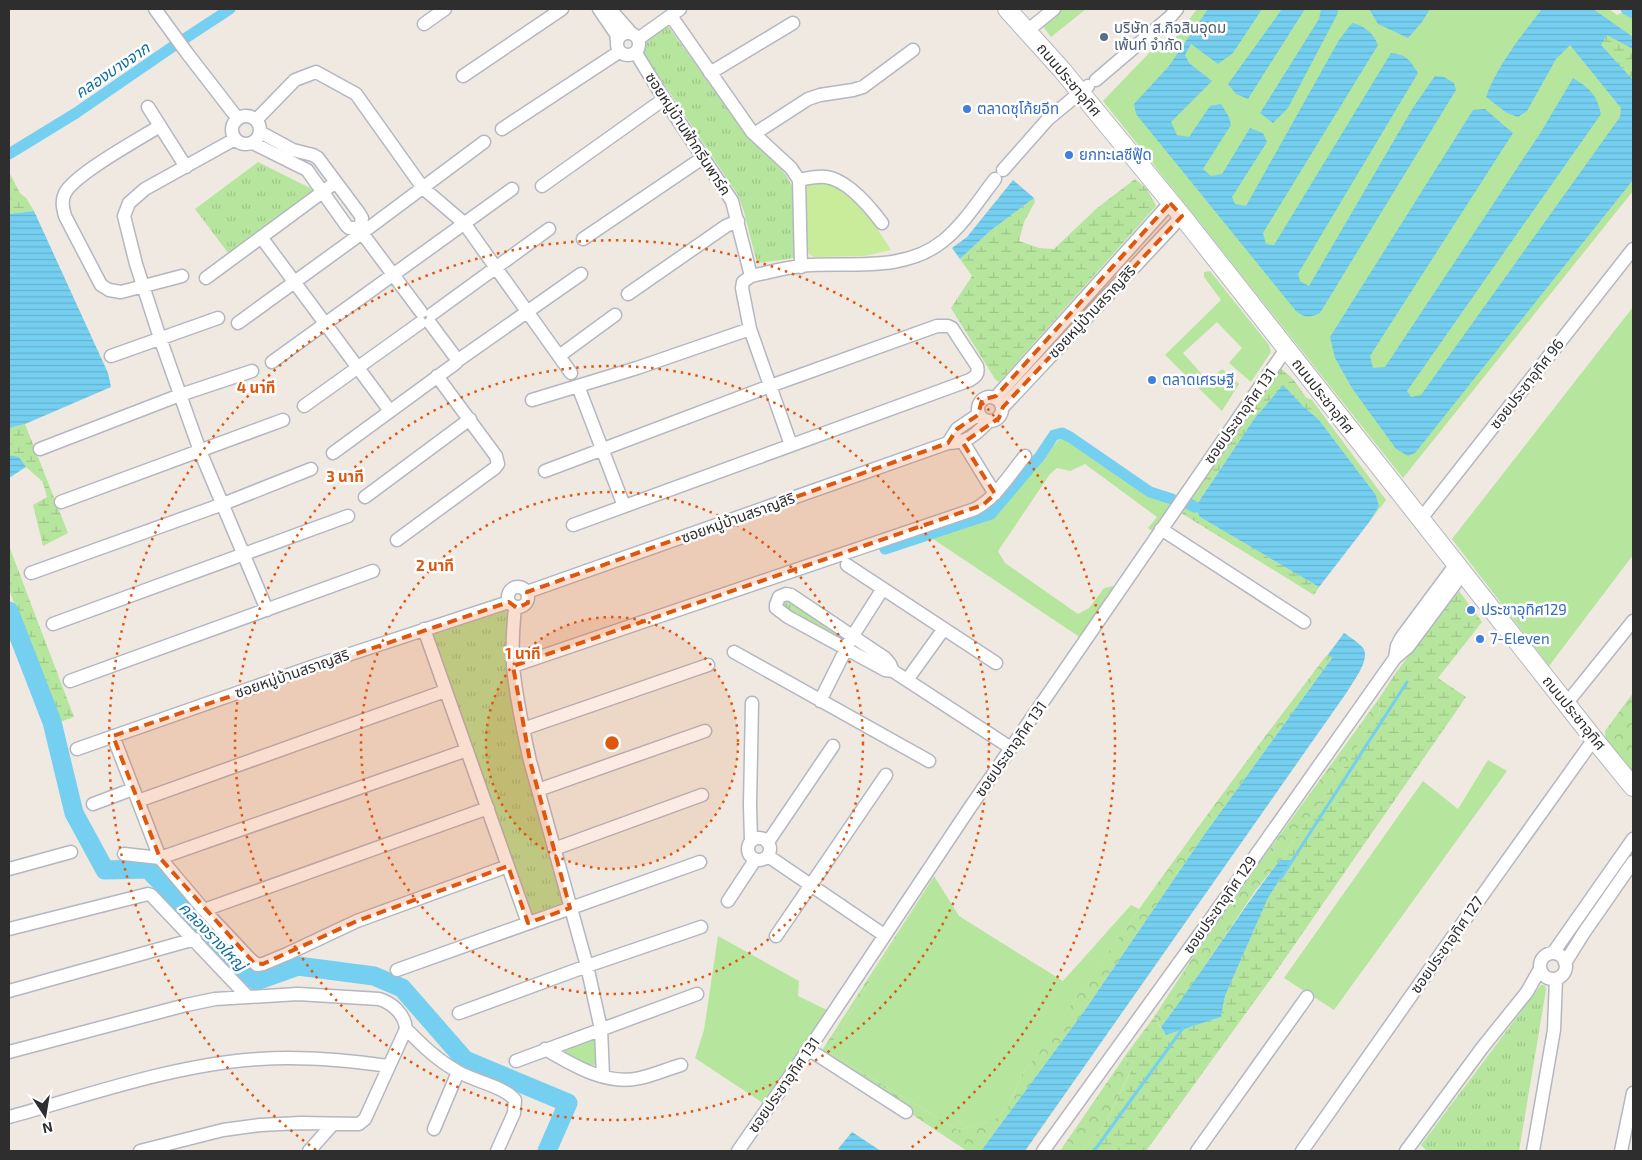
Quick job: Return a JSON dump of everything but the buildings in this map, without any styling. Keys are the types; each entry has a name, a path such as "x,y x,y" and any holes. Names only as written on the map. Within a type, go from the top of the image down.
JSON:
{"main road":[{"name":"ถนนประชาอุทิศ","path":"1007,9 1027,31 1088,86 1176,210 1633,787"}],"street":[{"path":"155,9 186,53 238,119"},
{"path":"424,24 445,9"},
{"path":"463,76 562,9"},
{"path":"600,9 616,34 618,46 629,56 636,53 640,46 634,36 610,9"},
{"path":"1027,31 1054,9"},
{"path":"750,276 801,267 889,263 927,251 943,241 1048,119 1177,9"},
{"path":"502,129 618,46 622,35 634,36 676,12 710,73 754,134 791,168 799,180 801,267"},
{"path":"710,73 793,23"},
{"path":"754,134 808,99 820,94 853,90 863,86 913,50"},
{"name":"ซอยหมู่บ้านฟ้ากรีนพาร์ค","path":"636,53 664,99 732,201 750,276 745,280 742,288 750,329 791,445"},
{"path":"253,143 259,137 258,126 295,80 316,72 356,94 423,188 464,224 571,373"},
{"path":"542,186 664,99"},
{"path":"148,107 186,167"},
{"path":"361,231 362,218 318,158 293,150 258,126 248,116 238,119 232,129 235,139 243,144 253,143 307,170 346,225 349,228 361,231 457,361"},
{"path":"160,126 102,162 72,184 66,191 62,205 65,216 101,285 109,290 121,292 182,276"},
{"path":"235,139 145,189 135,196 125,210 124,216 160,338 200,451 267,610"},
{"path":"238,323 484,142"},
{"path":"583,239 704,157"},
{"path":"799,180 814,177 828,178 845,186 861,198 882,223"},
{"path":"206,278 336,182"},
{"path":"272,362 512,189"},
{"name":"ซอยหมู่บ้านสราญสิริ","path":"999,402 1176,210"},
{"path":"628,294 726,226 738,221"},
{"path":"304,406 549,229"},
{"path":"261,237 390,411"},
{"name":"ซอยประชาอุทิศ 96","path":"1420,520 1633,249"},
{"path":"333,452 457,361 581,274"},
{"path":"559,356 615,315"},
{"path":"111,356 218,318"},
{"path":"545,471 770,386 937,326 952,328 977,366 977,375 970,380 573,525"},
{"path":"532,400 653,363 750,329"},
{"name":"ซอยประชาอุทิศ 131","path":"738,1151 1011,748 1286,349"},
{"path":"40,449 180,395 252,371"},
{"path":"397,540 496,468 498,464 496,456 437,376"},
{"path":"578,386 624,506"},
{"name":"ซอยหมู่บ้านสราญสิริ","path":"948,443 952,434 957,429 984,418 999,418 1002,415 999,402 989,396 982,400 978,407 984,418"},
{"name":"ซอยหมู่บ้านสราญสิริ","path":"77,749 424,629 512,605 508,594 513,588 521,587 527,592 948,443 963,442 978,432 984,418"},
{"path":"365,497 470,419"},
{"path":"61,502 283,420"},
{"path":"963,442 995,494"},
{"path":"513,666 975,509 983,505 995,494 1025,456"},
{"path":"31,573 223,504 311,469"},
{"path":"53,624 348,516"},
{"path":"1161,529 1304,622"},
{"path":"846,565 996,663"},
{"name":"ซอยประชาอุทิศ 129","path":"1043,1151 1210,920 1395,658 1397,646 1401,638 1459,568"},
{"path":"70,681 374,571"},
{"path":"820,701 852,637 882,590"},
{"path":"893,671 885,658 791,595 786,594 779,597 776,605 778,610 885,670 893,671 1011,748"},
{"path":"512,605 513,666 523,729 587,966 601,1029 603,1076"},
{"path":"1566,704 1633,622"},
{"path":"424,629 528,923"},
{"path":"907,680 943,630"},
{"path":"734,652 929,760"},
{"path":"523,729 708,665"},
{"path":"93,804 136,795 445,691"},
{"path":"752,703 751,841 748,852 751,858 762,860 768,856 770,849 768,842"},
{"path":"538,790 705,731"},
{"path":"113,736 160,858 204,910 249,958 260,965 357,921 508,866"},
{"name":"ซอยประชาอุทิศ 127","path":"1302,1151 1594,739"},
{"path":"768,842 833,746"},
{"path":"124,854 160,858 467,750"},
{"path":"776,936 886,775"},
{"path":"554,849 702,795"},
{"path":"204,910 488,808"},
{"path":"751,841 757,838 768,842"},
{"path":"1411,1149 1526,992 1540,969 1542,958 1553,953 1633,839"},
{"path":"9,869 72,852"},
{"path":"768,856 884,935"},
{"path":"728,901 755,860"},
{"path":"397,970 700,862"},
{"path":"1533,1151 1554,1030 1556,979 1565,971 1566,963 1583,934 1633,862"},
{"path":"9,930 148,894 194,939 248,997"},
{"path":"459,1013 701,927"},
{"path":"9,991 194,939"},
{"path":"1553,953 1561,956 1566,963"},
{"path":"1540,969 1544,976 1556,979"},
{"path":"9,1052 215,999 298,994 379,999 390,1003 405,1021 406,1029 365,1120 359,1124 301,1123 251,1126 204,1134 140,1151"},
{"path":"516,1061 697,994"},
{"path":"1197,1151 1306,997"},
{"path":"406,1029 426,1050 458,1072 507,1093 515,1100 514,1113 497,1151"},
{"path":"545,1049 581,1069 616,1079 639,1078 681,1065"},
{"path":"808,1049 906,1112"},
{"path":"9,1117 172,1072 219,1063 297,1058 388,1066"},
{"path":"434,1129 458,1072"},
{"path":"1621,1151 1633,1093"},
{"path":"309,1151 333,1124"}],"highlighted area":[{"path":"1170,203 1182,216 1003,407 999,418 963,443 995,494 983,505 513,666 530,761 570,908 528,923 508,866 357,921 263,964 254,963 160,858 113,736 509,602 517,608 528,603 527,592 948,443 957,429 978,415 982,400 996,396"}],"green space":[{"path":"1059,9 1086,9 1051,37 1041,24"},
{"path":"1197,9 1609,9 1617,15 1624,12 1633,18 1633,191 1403,478 1103,101 1153,49 1164,53"},
{"path":"668,26 746,134 769,155 786,175 793,188 794,258 759,263 756,259 738,195 642,51 647,40"},
{"path":"1606,35 1633,49 1633,80 1601,45"},
{"path":"258,162 316,191 229,254 195,209"},
{"path":"9,172 20,193 26,198 34,211 9,214"},
{"path":"1135,179 1147,189 1156,206 999,382 995,379 951,308 972,276 960,259 990,231 1034,198 1035,202 1024,222 1019,241 1039,248 1054,249 1096,209"},
{"path":"816,182 836,186 849,194 869,217 891,250 864,256 814,257 809,254 807,244 806,188 809,184"},
{"path":"1210,271 1269,345 1271,352 1251,382 1229,363 1242,348 1217,322 1183,353 1208,381 1222,369 1239,384 1222,411 1165,355 1221,300 1204,277 1204,272"},
{"path":"1633,307 1633,555 1549,666 1452,539"},
{"path":"1281,369 1298,385 1319,420 1283,386 1254,419 1198,502 1200,517 1319,587 1314,595 1181,513"},
{"path":"1305,397 1312,400 1386,500 1370,521 1379,506 1376,495 1319,420"},
{"path":"25,424 68,533 43,546 33,505 47,497 43,482 26,467 19,457 9,455 9,428"},
{"path":"1061,437 1151,498 1172,504 1152,531 1148,528 1157,517 1085,464 1070,471 1057,468 1050,474 998,551 1005,563 1078,614 1089,608 1104,588 1113,586 1114,593 1081,638 930,537 991,518"},
{"path":"9,546 74,717 60,722 9,590"},
{"path":"1459,591 1482,622 1438,678 1466,697 1275,973 1146,1151 1081,1151 1104,1126 1132,1069 1125,1056 1154,1017 1166,1035 1221,1017 1225,996 1268,898 1292,860 1280,860 1334,783 1380,712 1378,700 1397,671"},
{"path":"788,598 846,637 843,641 780,609 782,599"},
{"path":"503,610 509,613 508,653 565,904 532,916 431,636 432,631"},
{"path":"1326,656 1332,656 1332,658 1204,835 1085,1010 981,1151 967,1151 824,1056 821,1052 934,876 827,1051 958,1130 987,1122 998,1116 1014,1095 1022,1075 1134,916 1248,759"},
{"path":"1633,693 1633,775 1606,743 1605,731"},
{"path":"1378,700 1380,712 1334,783 1280,860 1255,891 1186,994 1161,1027 1154,1017 1193,957"},
{"path":"1488,760 1507,771 1334,1010 1284,978 1423,781 1458,809"},
{"path":"934,876 959,916 1063,981 1131,905 1139,909 1022,1075 1005,1109 993,1119 958,1130 827,1051"},
{"path":"718,936 799,981 798,996 827,1010 763,1103 695,1058 704,1030"},
{"path":"1541,985 1545,985 1546,990 1519,1151 1427,1151 1421,1145"},
{"path":"593,1037 596,1039 597,1066 582,1063 564,1054 563,1048"},
{"path":"1125,1056 1132,1068 1104,1126 1081,1151 1060,1151"}],"water":[{"path":"1208,9 1262,9 1233,53 1218,64 1191,44 1185,55 1189,63 1212,81 1171,122 1177,135 1189,137 1210,106 1221,104 1229,117 1231,125 1203,169 1211,176 1222,174 1250,128 1263,133 1267,142 1232,197 1235,204 1246,206 1339,40 1352,23 1368,31 1378,45 1263,233 1266,244 1274,245 1391,53 1407,58 1418,73 1298,274 1300,281 1309,286 1414,106 1435,76 1444,77 1454,83 1456,90 1320,313 1313,316 1304,316 1296,311 1136,114 1134,104 1169,66"},
{"path":"1282,9 1305,9 1248,99 1236,94 1228,84"},
{"path":"1321,9 1338,9 1338,13 1288,108 1273,123 1260,113 1319,19"},
{"path":"1369,9 1430,9 1408,38 1378,24"},
{"path":"1542,9 1593,9 1633,37 1633,49 1607,35 1601,45 1633,80 1633,180 1415,453 1408,456 1396,449 1352,388 1335,358 1330,337 1473,110 1485,109 1513,133 1370,356 1373,368 1385,367 1541,132 1573,78 1584,85 1597,101 1601,114 1407,391 1411,397 1421,395 1620,117 1621,108 1570,45 1556,59 1527,111 1518,117 1507,113 1486,97 1503,62"},
{"path":"1013,180 1034,198 990,231 960,259 952,248 967,237"},
{"path":"34,211 108,373 111,387 25,424 9,428 9,214"},
{"path":"1283,385 1319,420 1376,495 1379,506 1370,521 1319,587 1200,517 1195,507 1254,419"},
{"path":"9,455 19,457 26,467 9,478"},
{"path":"1344,633 1359,644 1365,653 1363,664 1347,692 1025,1151 981,1151 1085,1010 1204,835 1332,658 1332,656 1327,656"},
{"path":"1280,860 1292,860 1268,898 1225,996 1221,1017 1166,1035 1161,1027"},
{"path":"852,1132 881,1151 842,1151 838,1149"}],"waterway":[{"name":"คลองบางจาก","path":"9,154 76,113 230,9"},
{"path":"1626,9 1633,13"},
{"path":"885,549 991,514 1040,456 1054,435 1062,433 1150,492 1172,499"},
{"path":"1189,504 1195,507"},
{"name":"คลองรางใหญ่","path":"9,611 52,722 74,813 105,870 148,869 256,981 298,966 374,976 402,988 465,1060 568,1103 547,1151"},
{"path":"1281,878 1407,682"},
{"path":"1094,1151 1183,1028"}],"place":[{"name":"บริษัท ส.กิจสินอุดม เพ้นท์ จำกัด","path":"1104,37"},
{"name":"ตลาดซุโก้ยอีท","path":"967,109"},
{"name":"ยกทะเลซีฟู๊ด","path":"1069,155"},
{"name":"ตลาดเศรษฐี","path":"1152,380"},
{"name":"ประชาอุทิศ129","path":"1471,610"},
{"name":"7-Eleven","path":"1480,639"}]}
